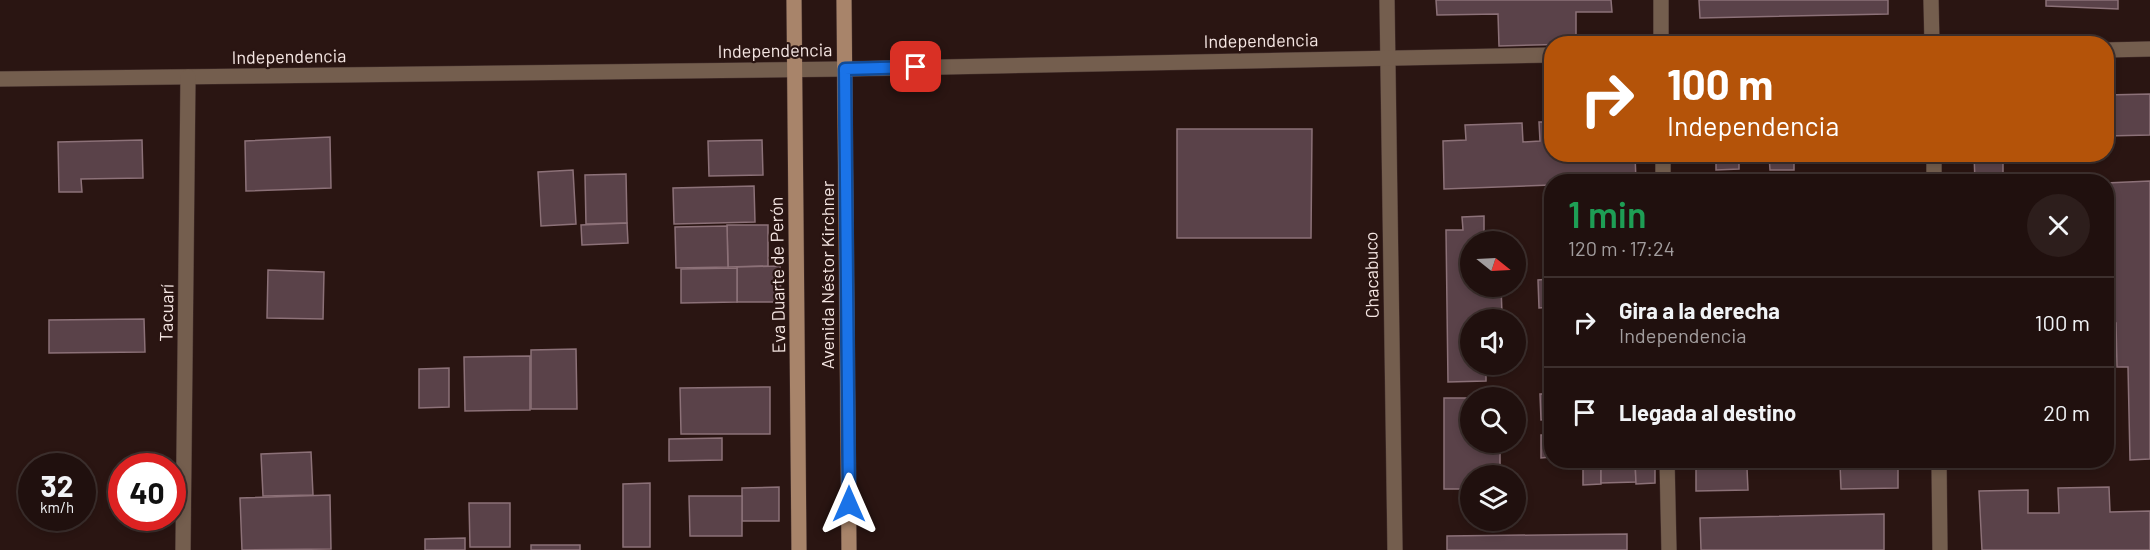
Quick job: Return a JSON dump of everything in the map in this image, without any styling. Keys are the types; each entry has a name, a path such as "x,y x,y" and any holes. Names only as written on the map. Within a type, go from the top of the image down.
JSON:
{"street":[{"name":"Eva Duarte de Perón","path":"794,0 799,550"},
{"name":"Avenida Néstor Kirchner","path":"844,0 849,550"},
{"name":"Chacabuco","path":"1387,0 1395,550"},
{"path":"1661,0 1661,36"},
{"path":"1931,0 1932,36"},
{"path":"2114,50 2150,49"},
{"name":"Independencia","path":"0,79 845,69 1387,56 1544,55"},
{"name":"Tacuarí","path":"183,550 189,77"},
{"path":"1667,468 1669,550"},
{"path":"1939,468 1940,550"}],"building":[{"path":"1436,0 1611,0 1612,12 1576,12 1576,36 1544,36 1544,45 1499,46 1498,14 1437,15"},
{"path":"1699,0 1888,0 1888,14 1700,18"},
{"path":"2046,0 2118,0 2118,9 2046,6"},
{"path":"2150,94 2150,135 2114,136 2114,95"},
{"path":"1539,122 1544,122 1544,162 1635,162 1636,174 1544,174 1544,185 1444,189 1443,141 1466,140 1465,125 1522,123 1523,142 1540,141"},
{"path":"1177,129 1312,129 1311,238 1177,238"},
{"path":"330,137 331,188 246,191 245,141"},
{"path":"142,140 143,178 81,179 82,192 59,192 58,142"},
{"path":"762,140 763,175 709,176 708,141"},
{"path":"1716,162 1739,162 1739,169 1716,170"},
{"path":"1769,162 1794,162 1794,170 1770,170"},
{"path":"1974,162 2003,162 2003,174 1975,174"},
{"path":"573,170 576,224 541,226 538,172"},
{"path":"626,174 627,223 586,224 585,175"},
{"path":"2150,181 2150,459 2130,460 2128,367 2117,367 2116,323 2114,323 2114,183"},
{"path":"754,186 755,222 674,224 673,188"},
{"path":"1484,216 1484,231 1460,231 1460,297 1501,297 1502,309 1460,309 1460,375 1486,375 1486,381 1448,382 1446,230 1463,230 1462,217"},
{"path":"627,223 628,243 582,245 581,225"},
{"path":"727,225 768,225 768,266 728,267"},
{"path":"727,226 728,267 676,268 675,227"},
{"path":"780,266 781,302 737,302 737,267"},
{"path":"737,268 737,302 681,303 681,269"},
{"path":"268,270 324,272 323,319 267,318"},
{"path":"1538,280 1544,280 1544,308 1539,308"},
{"path":"144,319 145,352 49,353 49,320"},
{"path":"576,349 577,409 531,409 531,350"},
{"path":"530,356 530,410 465,411 464,357"},
{"path":"449,368 449,407 419,408 419,369"},
{"path":"770,387 770,434 681,434 680,388"},
{"path":"1540,394 1544,394 1544,420 1541,420"},
{"path":"1444,398 1460,398 1460,453 1500,453 1500,465 1460,465 1460,489 1444,489"},
{"path":"1541,435 1544,435 1544,458 1541,458"},
{"path":"722,438 722,460 669,461 669,439"},
{"path":"311,452 313,495 263,496 261,454"},
{"path":"1583,468 1601,468 1601,484 1583,485"},
{"path":"1601,468 1635,468 1636,482 1601,483"},
{"path":"1635,468 1655,468 1655,483 1636,484"},
{"path":"1747,468 1748,490 1696,491 1696,469"},
{"path":"1840,468 1898,468 1898,488 1841,489"},
{"path":"650,483 650,547 623,547 623,484"},
{"path":"779,487 779,521 742,521 742,488"},
{"path":"2109,487 2110,512 2150,511 2150,550 1982,550 1979,491 2028,490 2028,513 2059,513 2058,488"},
{"path":"330,495 331,549 242,550 240,498"},
{"path":"689,496 742,496 742,536 690,536"},
{"path":"469,503 510,503 510,547 470,547"},
{"path":"1884,514 1884,550 1701,550 1700,518"},
{"path":"1627,534 1627,550 1447,550 1447,536"},
{"path":"465,538 465,550 425,550 425,539"},
{"path":"531,545 580,545 580,550 531,550"}],"route":[{"path":"849,504 845,69 916,67"}]}
